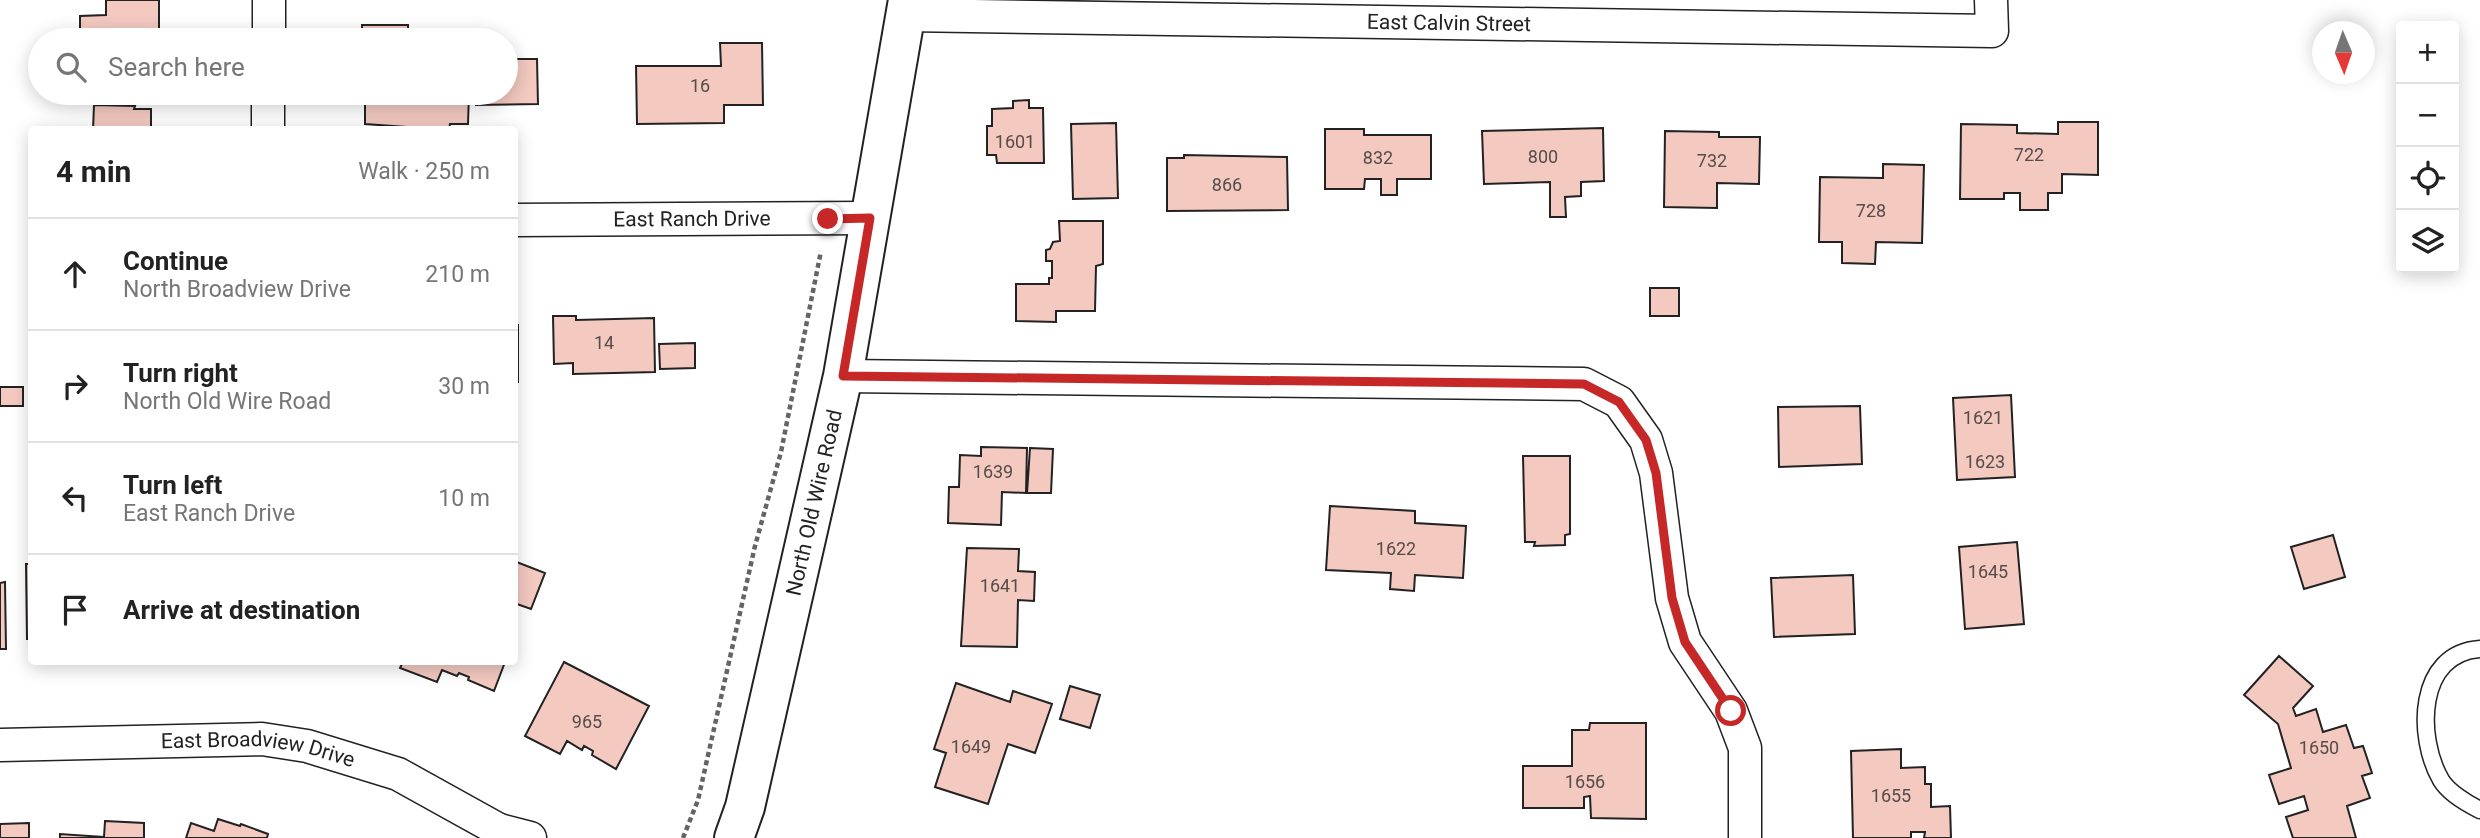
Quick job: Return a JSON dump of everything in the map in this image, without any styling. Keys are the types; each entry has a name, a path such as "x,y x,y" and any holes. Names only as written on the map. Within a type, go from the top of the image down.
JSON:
{"street":[{"path":"269,0 269,28"},
{"name":"East Calvin Street","path":"907,8 1992,15"},
{"name":"North Old Wire Road","path":"734,838 745,807 843,376 907,8"},
{"path":"268,105 268,126"},
{"name":"East Ranch Drive","path":"518,220 870,218"},
{"path":"843,376 1584,384 1619,402 1646,440 1656,473 1672,598 1685,642 1731,711 1745,748 1745,838"},
{"name":"East Broadview Drive","path":"0,745 262,739 307,746 398,774 503,834 530,838"}],"lane":[{"path":"2480,649 2460,650 2436,673 2426,707 2429,745 2442,782 2480,810"}],"path":[{"path":"683,838 698,800 755,546 781,452 828,219"}],"building":[{"path":"106,0 159,0 159,28 80,28 80,16 106,15"},
{"path":"362,25 408,25 408,28 362,28"},
{"path":"720,43 762,43 763,105 724,105 724,123 637,124 636,66 721,66"},
{"path":"518,59 537,59 538,104 518,104"},
{"path":"1029,100 1029,108 1043,108 1044,163 997,163 996,155 987,155 987,126 992,126 992,109 1013,108 1013,101"},
{"path":"94,105 151,109 151,126 93,126"},
{"path":"365,105 469,105 468,124 365,124"},
{"path":"2058,122 2098,122 2098,175 2062,174 2062,193 2048,193 2048,210 2020,210 2020,193 2004,193 2004,199 1960,199 1961,124 2017,125 2017,133 2058,134"},
{"path":"1116,123 1118,198 1073,199 1071,124"},
{"path":"1603,128 1604,181 1581,182 1581,196 1565,197 1566,217 1550,217 1550,182 1484,184 1482,131"},
{"path":"1325,129 1364,129 1364,135 1431,135 1431,179 1397,179 1397,195 1381,195 1381,179 1365,179 1364,189 1325,189"},
{"path":"1665,131 1719,132 1719,137 1760,137 1759,184 1717,183 1717,208 1664,207"},
{"path":"1184,155 1287,157 1288,210 1167,211 1167,158 1184,158"},
{"path":"1883,164 1924,165 1922,243 1876,242 1875,264 1842,263 1842,242 1819,242 1820,177 1883,178"},
{"path":"1059,221 1103,221 1103,264 1096,266 1095,311 1056,311 1056,322 1016,321 1016,284 1049,284 1049,278 1052,278 1052,261 1046,261 1046,250 1050,249 1053,242 1060,241"},
{"path":"1650,288 1679,288 1679,316 1650,316"},
{"path":"553,316 576,316 576,320 654,318 655,372 573,374 573,363 554,364"},
{"path":"695,343 695,368 660,369 659,344"},
{"path":"0,387 23,387 23,406 0,406"},
{"path":"2011,395 2015,477 1957,480 1953,398"},
{"path":"1860,406 1862,464 1779,467 1778,407"},
{"path":"981,447 1027,448 1026,493 1002,492 1001,525 948,523 949,487 959,487 960,455 981,456"},
{"path":"1030,448 1053,449 1051,493 1027,493"},
{"path":"1523,456 1570,456 1570,534 1565,535 1565,545 1534,546 1535,542 1525,542"},
{"path":"1330,506 1415,511 1415,523 1466,526 1463,578 1415,575 1414,591 1390,589 1391,573 1326,570"},
{"path":"2333,535 2345,577 2304,589 2291,547"},
{"path":"2017,542 2024,624 1965,629 1959,547"},
{"path":"967,548 1019,549 1018,571 1035,572 1034,601 1018,600 1017,647 961,646"},
{"path":"518,563 545,573 531,609 518,604"},
{"path":"26,564 28,564 28,639"},
{"path":"1853,575 1855,634 1774,637 1771,578"},
{"path":"5,582 6,649 0,649 0,583"},
{"path":"2279,656 2313,686 2293,708 2296,716 2316,709 2323,732 2346,725 2354,748 2363,746 2372,773 2362,776 2370,798 2347,806 2356,838 2293,838 2286,817 2308,810 2304,796 2279,804 2269,775 2291,768 2278,724 2244,695"},
{"path":"564,662 649,706 616,769 592,755 593,751 584,746 582,750 567,741 560,754 525,736"},
{"path":"402,665 504,665 494,691 468,680 469,677 459,673 457,676 442,670 437,682 400,668"},
{"path":"956,683 1010,702 1013,691 1052,704 1035,753 1008,744 988,804 935,787 946,753 934,749"},
{"path":"1070,686 1100,695 1090,728 1060,719"},
{"path":"1590,723 1646,723 1646,819 1591,818 1590,796 1584,797 1584,808 1523,808 1523,766 1572,766 1572,730 1589,730"},
{"path":"1901,749 1901,768 1925,767 1925,784 1931,784 1931,807 1950,806 1951,838 1924,838 1925,832 1911,832 1911,838 1853,838 1851,751"},
{"path":"218,819 268,834 267,838 186,838 191,823 214,831"},
{"path":"105,821 144,823 144,838 60,838 60,834 104,837"},
{"path":"29,823 29,838 0,838 0,824"}],"route":[{"path":"828,219 870,218 843,376 1584,384 1619,402 1646,440 1656,473 1672,598 1685,642 1731,711"}]}
